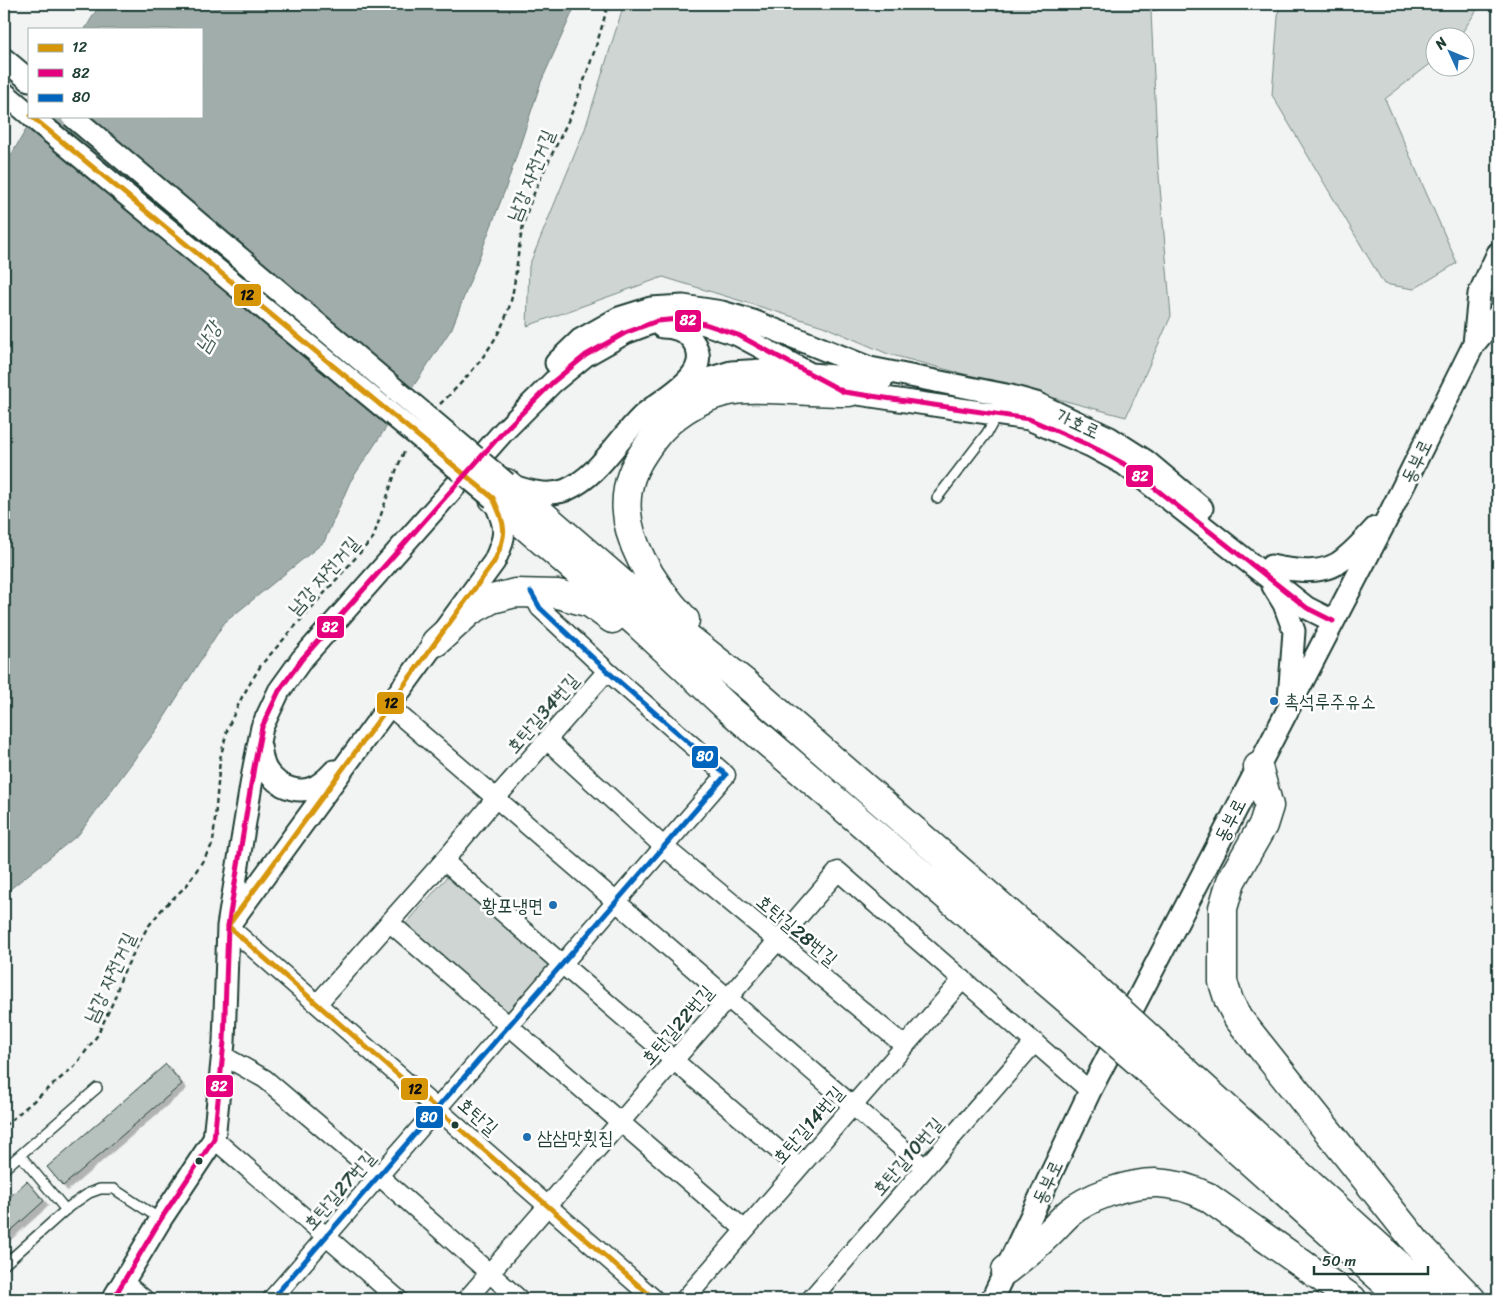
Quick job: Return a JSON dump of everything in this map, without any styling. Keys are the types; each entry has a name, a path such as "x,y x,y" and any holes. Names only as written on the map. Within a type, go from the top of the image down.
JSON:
{"highway":[{"path":"746,684 671,605 651,578 637,550 627,517 628,489 638,459 661,428 692,404 724,392 755,388 849,392"},
{"path":"499,491 746,684 1090,984 1154,1059 1404,1299"},
{"path":"499,491 636,623 730,710 1076,1007 1154,1059 1436,1299"},
{"path":"436,642 470,611 492,599 515,593 558,594 590,603 730,710"},
{"path":"1258,767 1269,806 1263,825 1231,881 1223,908 1222,972 1229,1001 1238,1018 1392,1211 1423,1249 1467,1295"},
{"path":"1006,1270 1047,1235 1067,1214 1087,1201 1121,1188 1158,1182 1183,1186 1206,1196 1352,1299"}],"street":[{"path":"4,59 28,79"},
{"path":"4,93 28,113"},
{"path":"34,118 499,491 548,494 565,490 587,478 609,456 643,415 681,387 694,373 699,357 694,342 686,332 671,327 649,328 625,333"},
{"path":"74,118 499,491 504,542 494,562 228,926"},
{"name":"동부로","path":"1474,344 1479,294 1498,253"},
{"name":"가호로","path":"504,431 540,379 580,340 619,318 651,308 684,306 722,312 752,321 870,368 947,384 997,403 1091,446 1124,464 1269,572 1307,608 1333,622"},
{"name":"동부로","path":"992,1299 1090,1091 1391,512 1474,344 1498,315"},
{"name":"가호로","path":"118,1291 161,1219 214,1140 222,1055 228,926 262,727 279,691 302,659 504,431 553,382 586,355 625,333 657,321 680,319 705,324 738,335 844,392 997,403"},
{"path":"681,387 731,372 763,370 947,384"},
{"path":"1289,708 1294,631 1269,572 1322,570 1344,560 1391,512"},
{"name":"호탄길34번길","path":"317,1004 444,861 606,671 540,608 531,592"},
{"path":"437,1108 726,775 606,671"},
{"path":"390,706 925,1168"},
{"path":"259,742 265,766 275,781 293,790 309,789 324,782 369,735"},
{"name":"호탄길28번길","path":"547,740 664,846 776,941 905,1046"},
{"path":"444,861 799,1168"},
{"name":"호탄길22번길","path":"466,1299 549,1206 838,871 963,979"},
{"path":"389,922 745,1230"},
{"name":"호탄길","path":"228,926 654,1299"},
{"path":"963,979 1090,1091"},
{"name":"호탄길14번길","path":"685,1299 963,979"},
{"name":"호탄길10번길","path":"811,1299 1035,1042"},
{"path":"222,1055 265,1079 519,1299"},
{"name":"호탄길27번길","path":"272,1299 437,1108"},
{"path":"214,1140 398,1299"},
{"path":"118,1291 144,1299"}],"lane":[{"path":"937,498 987,433 997,403"},
{"path":"4,1169 97,1088"},
{"path":"20,1155 66,1210"},
{"path":"4,1265 66,1210 89,1194 100,1189 114,1189 161,1219"}],"path":[{"name":"남강 자전거길","path":"434,410 463,381 494,341 505,318 513,292 518,247 527,212 572,110 608,4"},
{"name":"남강 자전거길","path":"4,1126 75,1066 96,1036 114,1000 122,975 147,928 163,908 187,885 204,859 213,843 220,759 228,727 242,697 261,665 373,538 408,442"}],"shaded area":[{"path":"624,4 1190,4 1151,11 1158,164 1171,316 1126,417 888,354 823,326 663,277 527,326 529,266 585,129"},
{"path":"1279,4 1481,4 1465,28 1424,28 1424,69 1385,99 1457,263 1414,289 1384,284 1272,95"},
{"path":"448,876 553,966 509,1016 405,925"}],"water":[{"name":"남강","path":"100,4 576,4 541,82 505,190 452,328 350,482 324,542 224,623 157,729 79,834 4,894 4,167 33,118 202,118 202,28 86,28"}],"building":[{"path":"166,1064 182,1084 63,1186 47,1167"},
{"path":"27,1181 44,1201 4,1237 4,1202"}],"transit line":[{"name":"12","path":"33,118 493,498 501,516 504,530 502,544 494,562 228,926 654,1299"},
{"name":"82","path":"113,1299 161,1219 214,1139 224,1042 228,926 262,727 279,691 302,659 504,431 553,382 586,355 625,333 657,321 680,319 705,324 738,335 844,392 1029,419 1091,446 1124,464 1307,608 1333,621"},
{"name":"80","path":"272,1299 726,775 607,671 540,608 531,592"}],"place":[{"name":"촉석루주유소","path":"1274,701"},
{"name":"황포냉면","path":"553,905"},
{"name":"삼삼맛횟집","path":"527,1137"}]}
